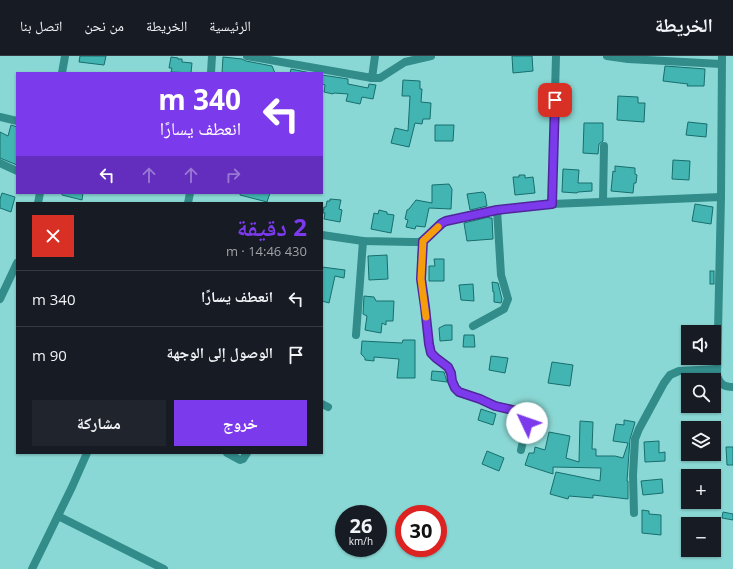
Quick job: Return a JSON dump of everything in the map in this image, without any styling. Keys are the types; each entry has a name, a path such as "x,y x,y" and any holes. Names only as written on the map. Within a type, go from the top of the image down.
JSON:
{"street":[{"path":"62,72 65,56"},
{"path":"212,56 212,72"},
{"path":"247,56 372,78 380,78 405,62 431,56"},
{"path":"372,78 375,56"},
{"path":"552,204 556,56"},
{"path":"607,56 628,58 722,60 717,376 720,383 727,387 733,387"},
{"path":"0,117 16,121"},
{"path":"603,201 604,146"},
{"path":"0,163 16,171"},
{"path":"323,235 363,241 423,241 446,221 497,210 552,204 603,201 721,197"},
{"path":"473,326 504,309 508,299 501,275 497,210"},
{"path":"356,335 363,241"},
{"path":"423,241 421,279 431,353 448,367 455,388 459,392 495,406 521,412 526,416 527,423 521,450"},
{"path":"0,299 16,265"},
{"path":"634,513 633,475 635,439 662,388 670,375 679,371 717,369"},
{"path":"32,569 87,454"},
{"path":"229,454 240,460 243,459 246,454"},
{"path":"58,516 164,569"}],"building":[{"path":"80,56 106,56 104,65 79,62"},
{"path":"512,56 532,56 533,71 513,73"},
{"path":"171,57 182,59 182,62 192,63 191,72 171,72 172,68 169,68"},
{"path":"223,57 242,59 272,66 275,72 222,72"},
{"path":"665,66 705,69 704,86 687,86 688,84 663,81"},
{"path":"291,69 306,72 290,72"},
{"path":"323,75 348,79 348,84 368,88 369,84 376,85 373,99 362,97 360,104 346,101 348,94 333,94 324,92 325,85 323,84"},
{"path":"403,80 420,81 420,89 422,89 421,102 431,103 430,119 423,119 422,124 415,123 409,147 391,143 395,128 408,131 410,96 402,96"},
{"path":"618,96 638,97 638,103 645,103 644,122 617,120"},
{"path":"688,122 707,124 706,137 686,135"},
{"path":"584,123 603,123 603,141 599,144 598,154 583,153"},
{"path":"11,125 16,127 16,165 0,158 0,132 8,136"},
{"path":"435,125 454,125 453,141 435,141"},
{"path":"673,160 690,161 689,180 672,179"},
{"path":"615,166 635,168 635,174 637,175 633,193 611,191"},
{"path":"563,169 579,170 578,183 592,183 592,191 577,193 562,192"},
{"path":"519,175 525,175 525,178 533,177 535,193 515,195 513,177 519,177"},
{"path":"449,184 452,189 451,209 429,208 425,227 416,226 415,229 406,227 408,220 405,219 407,210 416,200 432,203 432,185"},
{"path":"483,192 485,194 487,206 470,210 467,194"},
{"path":"2,193 15,197 11,212 0,208"},
{"path":"62,194 83,194 82,200"},
{"path":"240,194 270,194 267,202"},
{"path":"330,199 341,200 339,209 342,210 340,222 324,219 324,207 326,207 327,201 330,201"},
{"path":"695,204 713,207 711,224 692,221"},
{"path":"379,210 387,212 387,214 394,215 391,233 371,229 374,213 378,214"},
{"path":"489,217 492,218 493,239 467,241 464,223"},
{"path":"387,255 388,279 369,280 368,256"},
{"path":"434,259 444,259 444,281 429,281 429,266 435,266"},
{"path":"323,267 345,270 344,278 335,276 329,303 323,301"},
{"path":"710,271 714,271 714,284 710,284"},
{"path":"492,282 498,283 502,299 501,303 494,302"},
{"path":"473,284 474,301 461,300 459,285"},
{"path":"364,296 374,297 376,301 394,301 393,321 386,321 386,325 382,323 381,333 365,330 367,316 363,314"},
{"path":"445,325 452,325 452,340 440,341 439,328"},
{"path":"464,335 474,335 475,347 463,347"},
{"path":"403,340 415,340 415,378 397,378 399,359 374,357 374,361 365,360 361,354 362,341 402,343"},
{"path":"491,356 508,358 505,373 489,370"},
{"path":"552,362 573,365 570,386 548,383"},
{"path":"432,371 444,372 447,382 431,380"},
{"path":"481,409 496,414 493,425 478,420"},
{"path":"624,420 635,422 630,439 627,481 628,499 593,495 593,498 569,496 568,499 550,494 556,472 600,481 601,468 553,467 553,474 525,465 529,453 534,453 535,447 545,450 549,432 570,436 566,458 579,462 580,421 593,422 592,449 596,449 596,456 615,456 623,458 628,443 613,441 616,424 624,425"},
{"path":"659,441 659,453 665,452 665,461 645,462 644,442"},
{"path":"726,447 733,447 733,465 727,465"},
{"path":"487,451 504,458 499,471 482,464"},
{"path":"662,479 663,493 643,495 641,481"},
{"path":"642,510 649,511 649,514 661,515 661,535 642,533"},
{"path":"723,512 733,514 733,520 722,518"}],"slow traffic":[{"path":"426,317 421,279 423,241 438,227"}],"route":[{"path":"527,423 526,416 521,412 495,406 459,392 455,388 448,367 431,353 421,279 421,259 423,241 446,221 497,210 552,204 555,100"}]}
